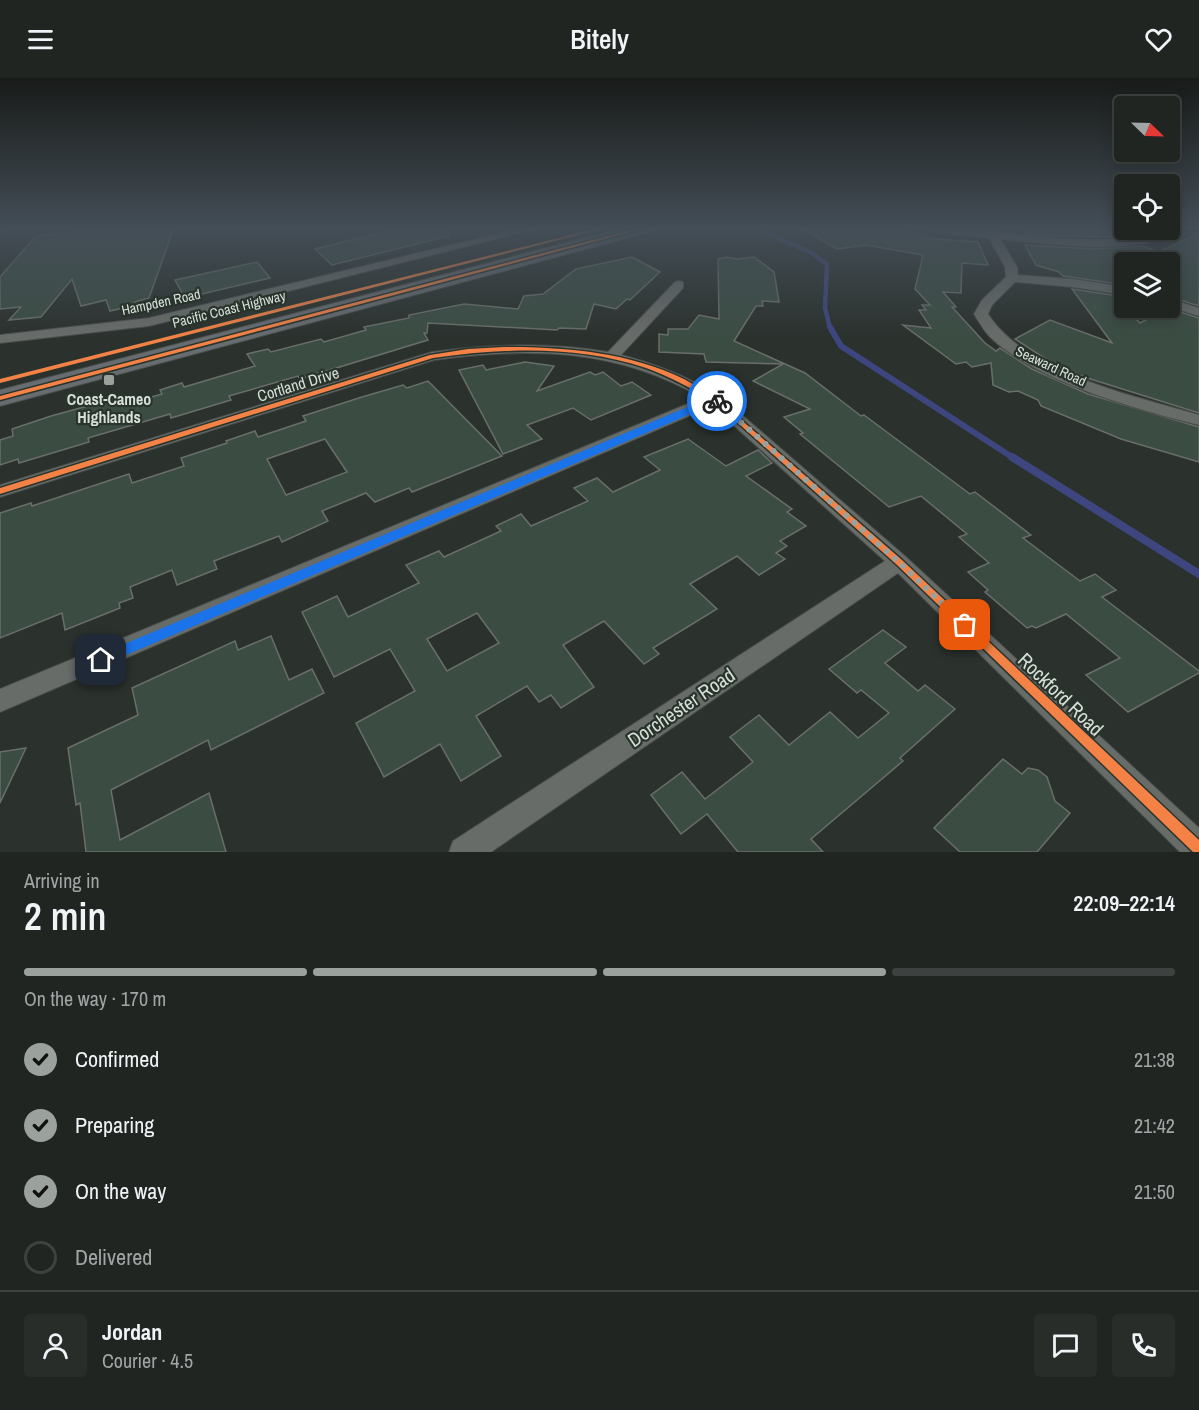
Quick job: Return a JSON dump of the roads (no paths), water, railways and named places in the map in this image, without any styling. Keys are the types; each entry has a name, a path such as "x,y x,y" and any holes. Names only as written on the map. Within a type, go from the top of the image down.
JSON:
{"highway":[{"name":"Pacific Coast Highway","path":"0,381 461,264"},
{"name":"Pacific Coast Highway","path":"0,398 507,264"}],"street":[{"name":"Hampden Road","path":"0,339 149,322 387,264"},
{"path":"1009,264 1011,278 1114,289"},
{"name":"Seaward Road","path":"1011,278 993,295 981,314 984,322 1000,340 1063,374 1120,396 1199,420"},
{"path":"612,356 679,285"},
{"path":"1180,306 1199,312"},
{"name":"Cortland Drive","path":"0,491 432,356 469,350 506,348 555,349 612,356"},
{"name":"Rockford Road","path":"612,356 693,384 714,399 899,562 1199,849"},
{"path":"0,701 714,399"},
{"name":"Dorchester Road","path":"464,852 899,562"}],"waterway":[{"path":"827,264 825,308 830,328"},
{"path":"830,327 841,346 1015,459"},
{"path":"1012,457 1199,574"}],"place":[{"name":"Coast-Cameo Highlands","path":"109,380"}]}
